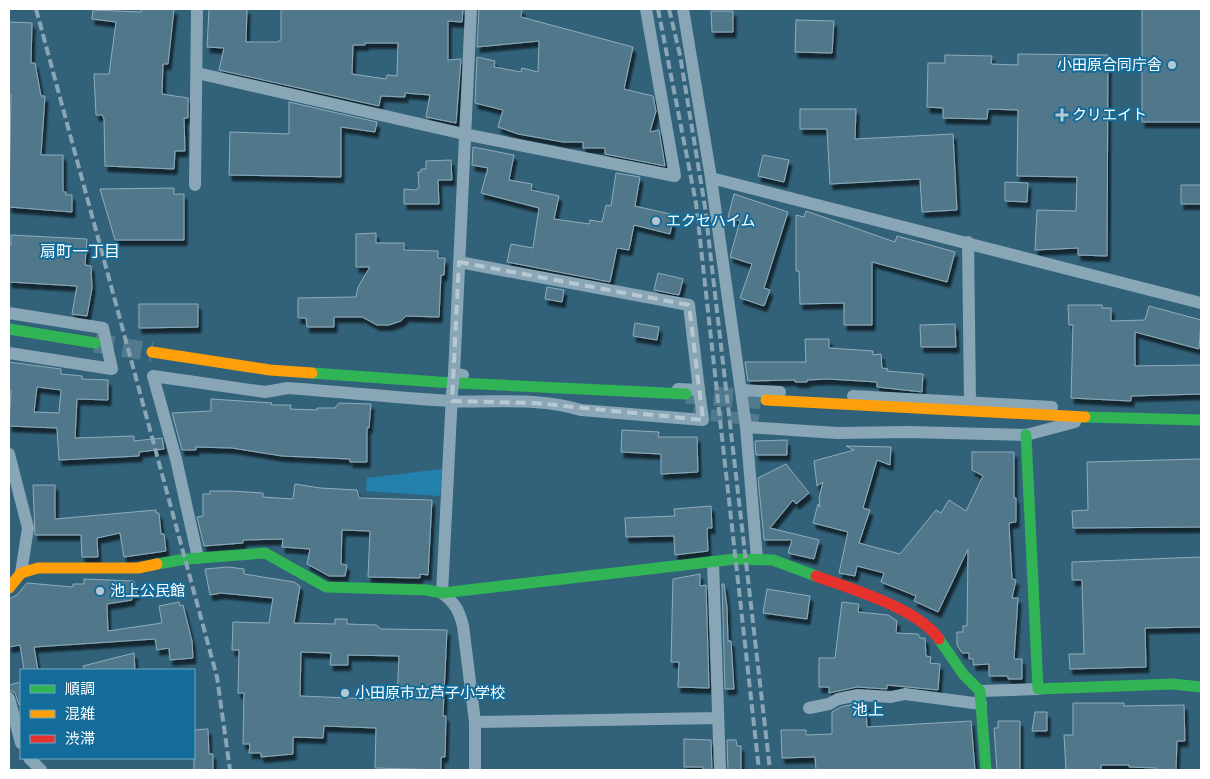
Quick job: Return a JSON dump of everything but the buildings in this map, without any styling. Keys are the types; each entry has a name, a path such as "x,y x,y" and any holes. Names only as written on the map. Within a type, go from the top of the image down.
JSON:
{"street":[{"path":"195,185 197,9"},
{"path":"442,593 471,9"},
{"path":"197,73 464,134 675,176 646,9"},
{"path":"683,9 711,178 742,390 757,559"},
{"path":"711,178 968,242 1201,303"},
{"path":"968,242 970,402"},
{"path":"459,262 689,305 703,420 581,410 567,406"},
{"path":"9,313 104,328 112,369 9,353"},
{"path":"9,329 95,343"},
{"path":"152,352 270,370 438,382 686,394"},
{"path":"454,374 699,390"},
{"path":"198,558 176,459 153,376 265,392 288,388 683,412"},
{"path":"742,390 1062,407 1088,418"},
{"path":"766,400 944,412 1088,418 1201,420"},
{"path":"746,428 837,433 1026,435 1088,418"},
{"path":"764,421 881,432"},
{"path":"1026,435 1038,689"},
{"path":"9,454 28,528 21,573 9,588"},
{"path":"21,573 38,568 138,568 198,558 265,553 326,587 427,590 442,593 712,562 757,559 773,560 893,605 933,630 963,674 980,691 986,770"},
{"path":"712,562 720,770"},
{"path":"442,593 454,602 460,611 475,722 475,770"},
{"path":"980,691 1173,684 1201,687"},
{"path":"809,708 858,695 890,697 905,694 981,704"},
{"path":"9,698 20,739"},
{"path":"475,722 718,718"},
{"path":"30,759 41,770"}],"highlighted area":[{"path":"459,262 689,305 703,420 535,403 452,401"}],"shaded area":[{"path":"442,469 440,496 366,491 367,478"}],"tunnel":[{"path":"95,343 152,352"},
{"path":"686,394 766,400"},
{"path":"693,413 764,421"}],"railway":[{"path":"36,9 217,677 230,770"},
{"path":"658,9 696,203 759,770"},
{"path":"669,9 680,55 705,207 770,770"}],"traffic: fast":[{"path":"9,329 95,343"},
{"path":"312,373 438,382 686,394"},
{"path":"1085,417 1201,420"},
{"path":"1026,435 1038,689 1173,684 1201,687"},
{"path":"157,564 186,559 265,553 326,587 427,590 442,593 735,559 773,560 816,576"},
{"path":"939,639 963,674 980,691 986,770"}],"traffic: slow":[{"path":"152,352 270,370 312,373"},
{"path":"766,400 1085,417"},
{"path":"9,588 21,573 38,568 138,568 157,564"}],"traffic: jam":[{"path":"816,576 865,593 900,609 916,618 939,639"}],"place":[{"name":"小田原合同庁舎","path":"1172,65"},
{"name":"クリエイト","path":"1062,115"},
{"name":"エクセハイム","path":"656,221"},
{"name":"池上公民館","path":"100,591"},
{"name":"小田原市立芦子小学校","path":"345,693"}],"district":[{"name":"扇町一丁目","path":"80,251"},
{"name":"池上","path":"868,709"}]}
